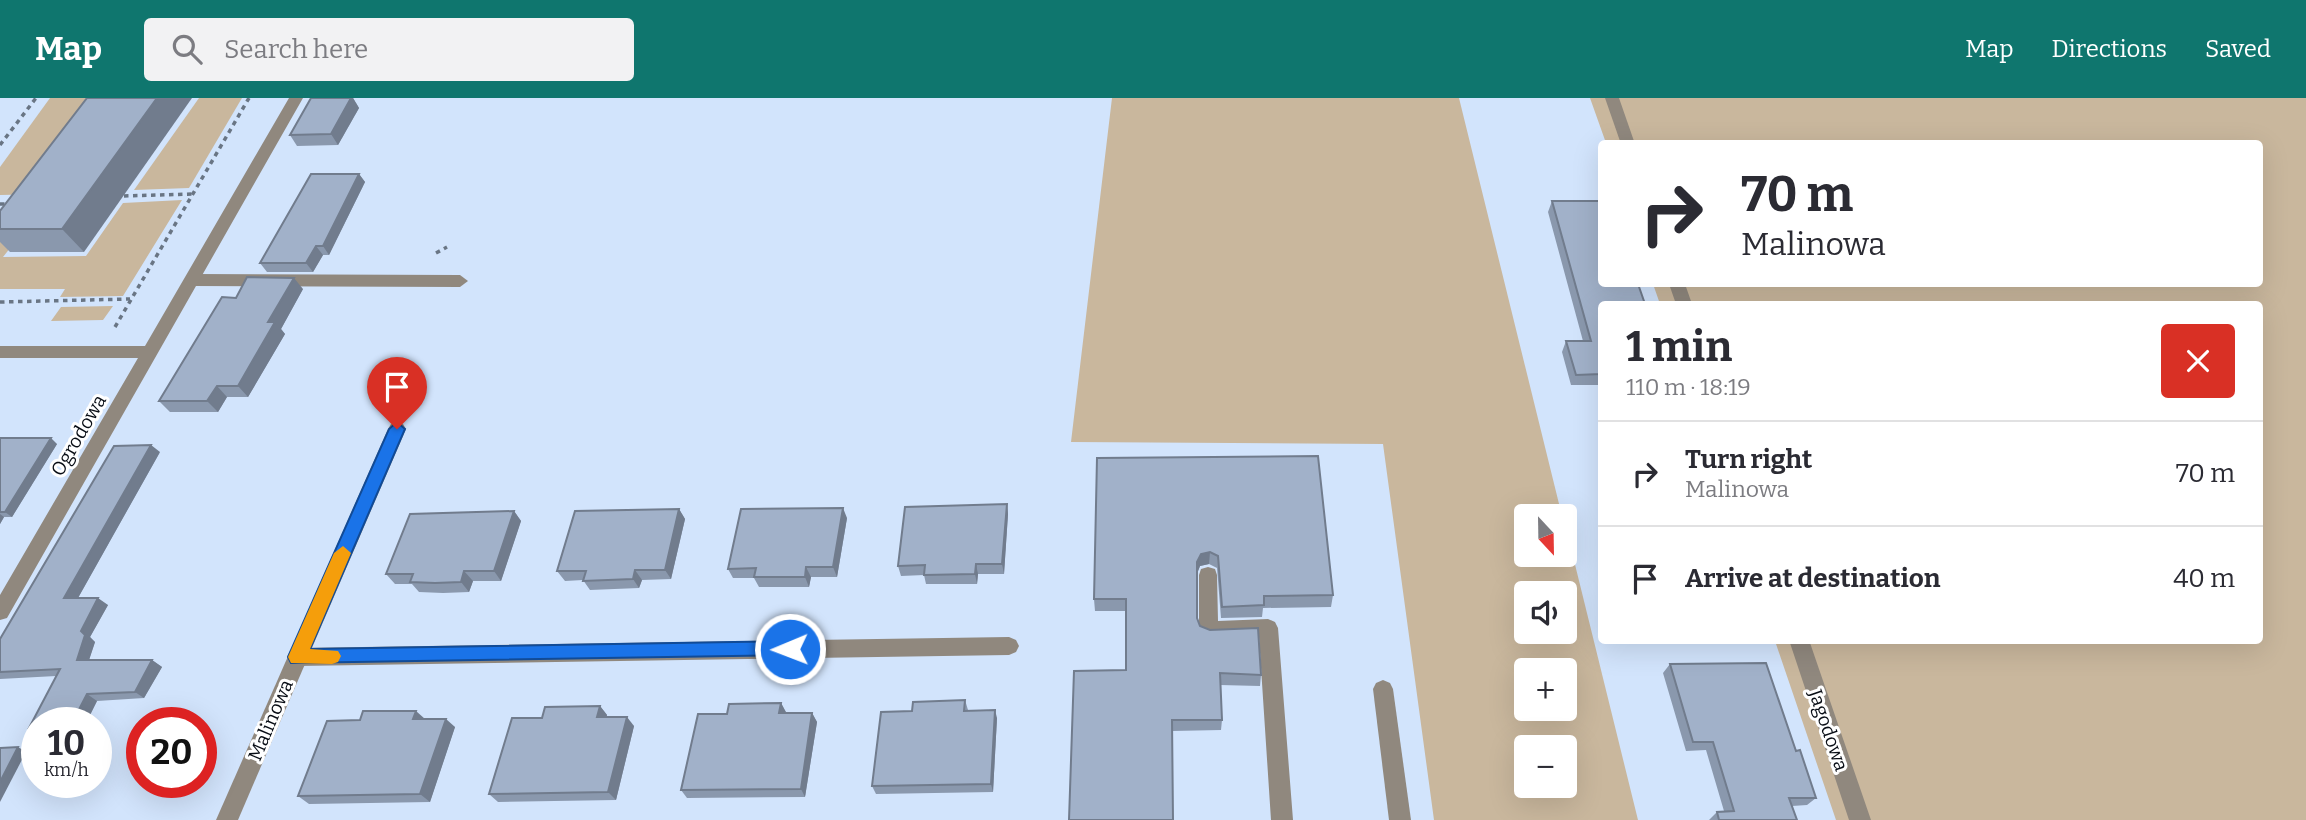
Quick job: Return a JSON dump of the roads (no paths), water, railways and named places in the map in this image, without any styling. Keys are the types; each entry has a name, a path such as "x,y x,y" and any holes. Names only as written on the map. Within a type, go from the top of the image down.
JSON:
{"street":[{"name":"Ogrodowa","path":"0,612 296,98"},
{"path":"1612,98 1627,140"},
{"path":"193,280 460,281"},
{"path":"0,352 151,352"},
{"name":"Malinowa","path":"227,820 397,429"},
{"path":"1208,575 1209,631 1268,628 1282,820"},
{"name":"Jagodowa","path":"1800,644 1860,820"},
{"path":"297,657 1009,646"},
{"path":"1383,689 1400,820"}]}
